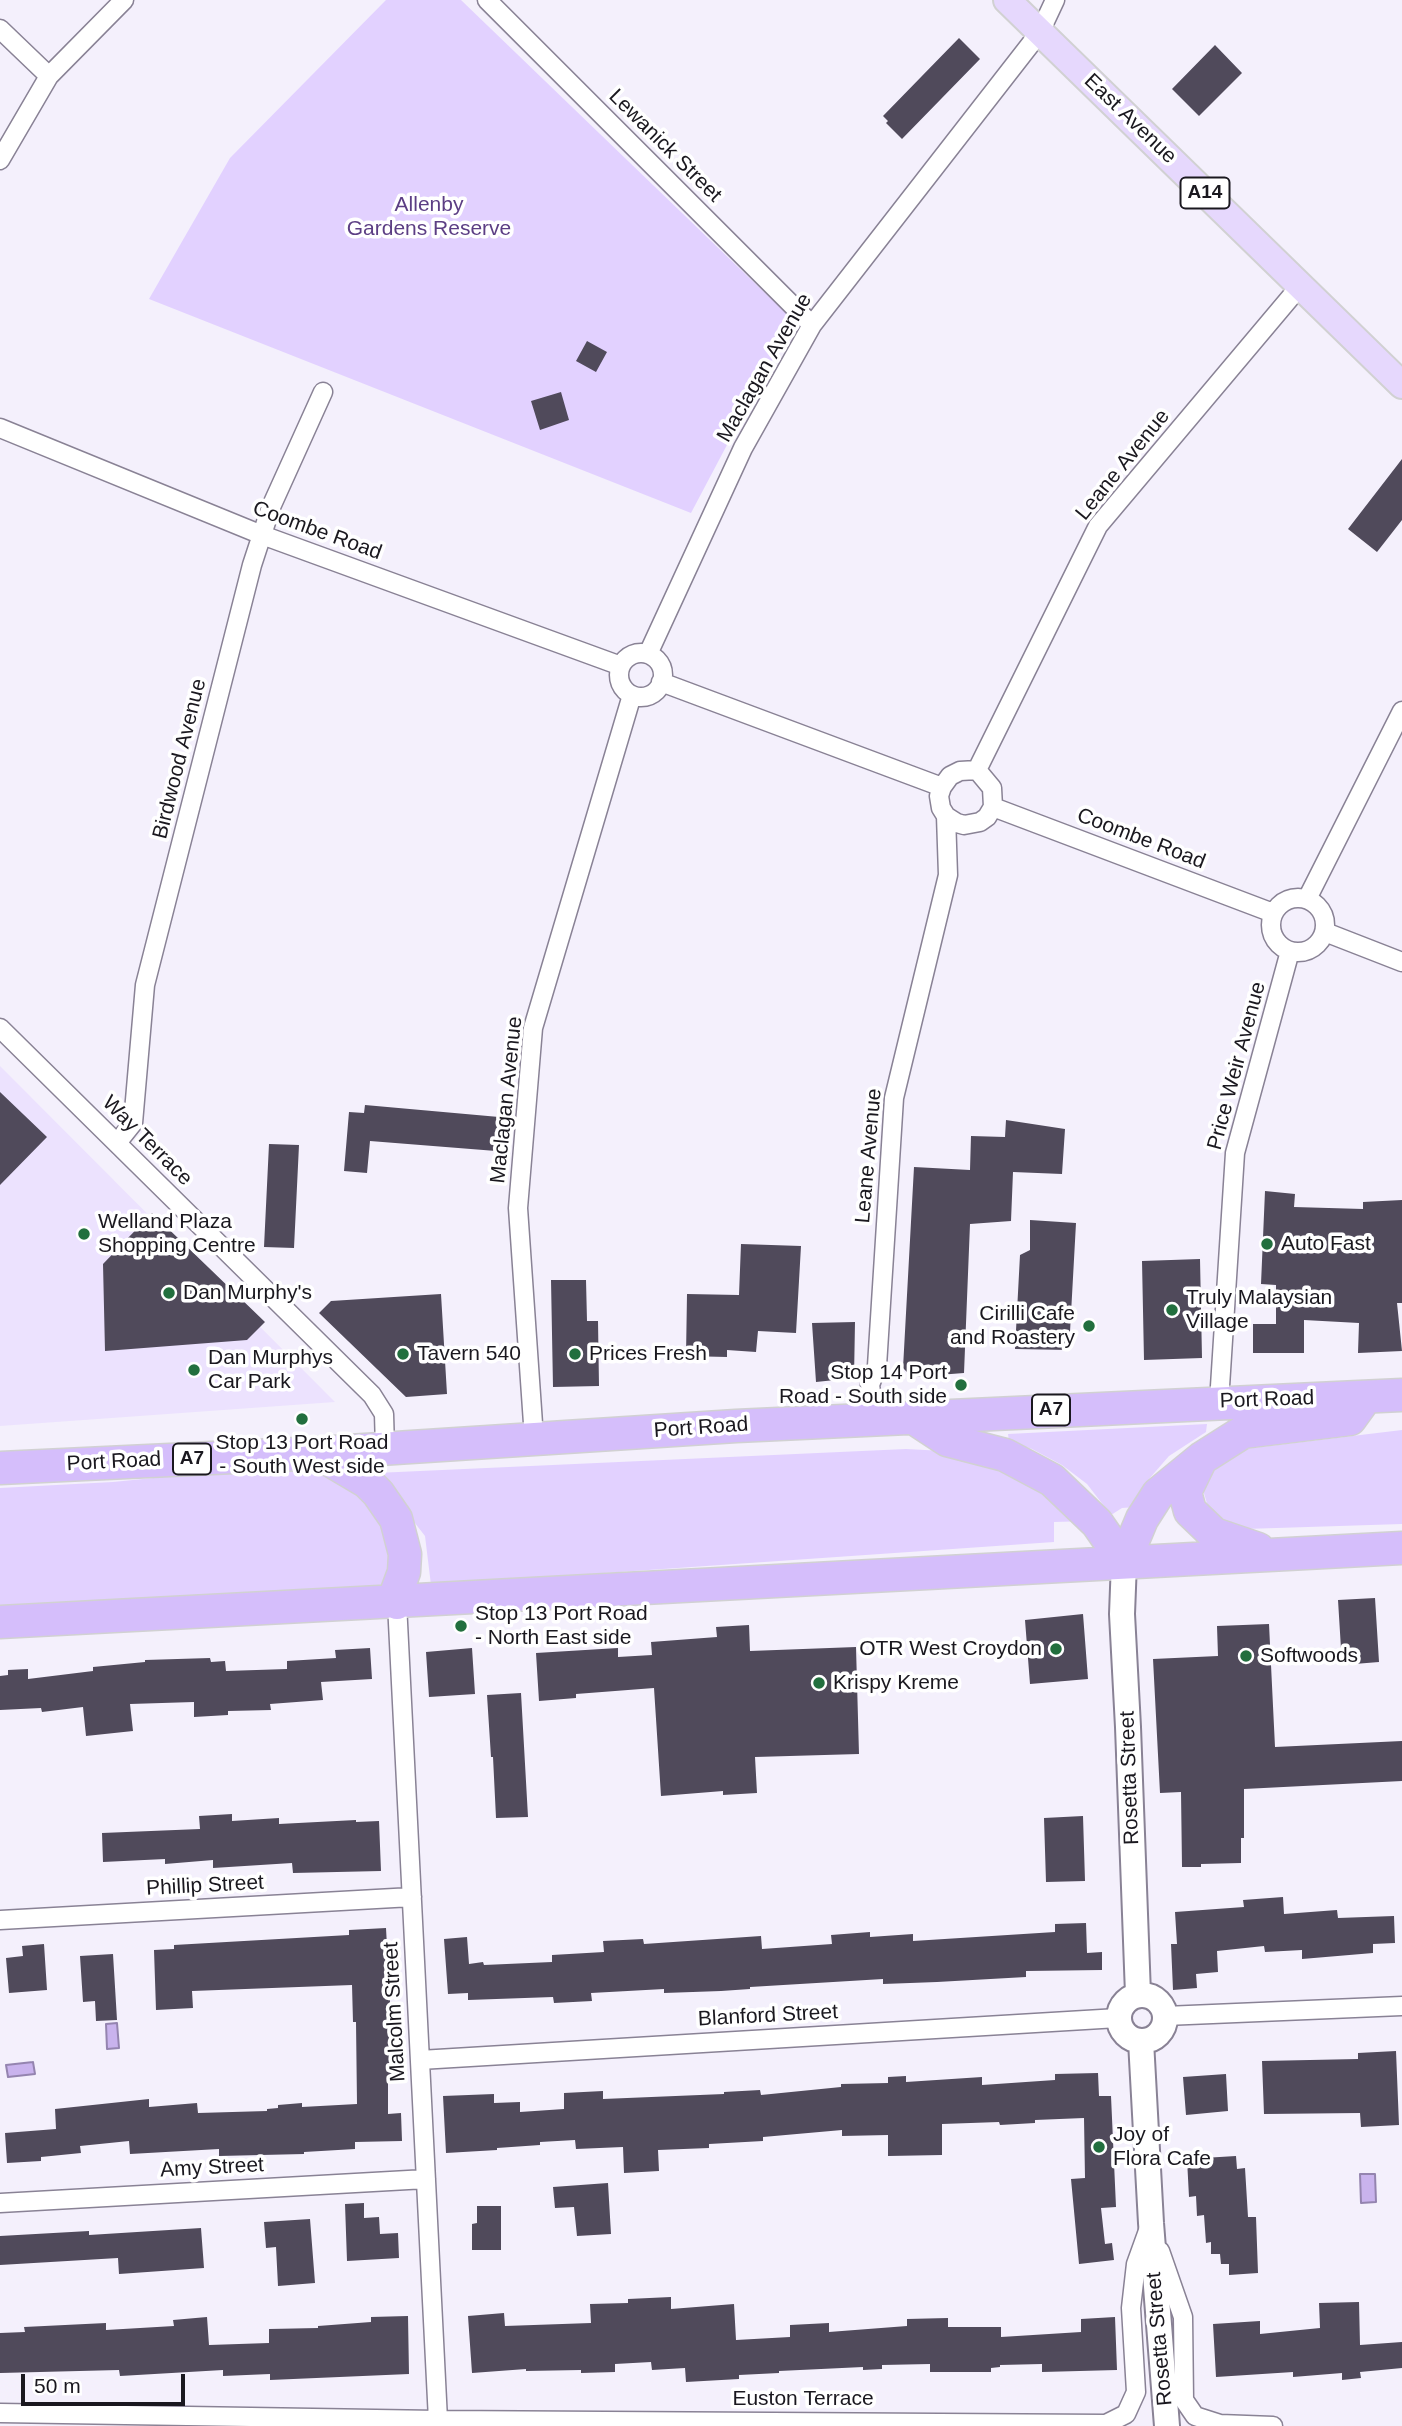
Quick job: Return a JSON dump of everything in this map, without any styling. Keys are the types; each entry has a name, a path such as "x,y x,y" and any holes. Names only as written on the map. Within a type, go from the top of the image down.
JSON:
{"highway":[{"name":"Port Road","path":"0,1468 318,1453 912,1417 1402,1395"},
{"path":"1124,1562 1142,1519 1158,1494 1202,1458 1243,1432 1350,1419 1366,1397"},
{"path":"912,1417 947,1440 1005,1455 1052,1480 1097,1522 1124,1562"},
{"path":"318,1453 367,1482 396,1519 405,1554 397,1602"},
{"path":"1202,1458 1185,1492 1191,1511 1213,1534 1246,1543 1272,1555"},
{"path":"0,1622 1402,1548"}],"main road":[{"name":"East Avenue","path":"1007,0 1402,385"}],"street":[{"path":"0,160 49,76 124,0"},
{"name":"Lewanick Street","path":"486,0 811,325"},
{"name":"Maclagan Avenue","path":"648,654 743,448 811,325 1040,32 1055,0"},
{"path":"0,29 49,76"},
{"name":"Leane Avenue","path":"978,770 1098,526 1300,286"},
{"name":"Birdwood Avenue","path":"117,1143 133,1123 145,985 252,565 271,508 323,392"},
{"name":"Coombe Road","path":"0,428 262,535 621,666"},
{"path":"648,654 660,663 663,671 661,682 648,696 632,695 621,684 621,666 631,655 648,654"},
{"path":"661,682 942,787"},
{"name":"Maclagan Avenue","path":"534,1438 518,1208 533,1028 632,695"},
{"path":"1307,899 1402,710"},
{"path":"978,770 992,788 993,807 987,817 972,825 957,823 946,816 941,808 939,796 942,787 950,776 960,771 978,770"},
{"name":"Coombe Road","path":"993,807 1273,913"},
{"name":"Leane Avenue","path":"875,1419 870,1385 877,1366 894,1098 948,875 946,816"},
{"path":"1289,898 1307,899 1317,905 1324,915 1325,932 1318,944 1309,950 1290,951 1275,940 1270,928 1273,913 1289,898"},
{"path":"1325,932 1402,962"},
{"name":"Price Weir Avenue","path":"1219,1402 1235,1153 1290,951"},
{"name":"Way Terrace","path":"0,1028 372,1395 384,1414 385,1448"},
{"name":"Rosetta Street","path":"1124,1562 1122,1614 1129,1727 1138,1994"},
{"name":"Malcolm Street","path":"397,1602 438,2420"},
{"name":"Phillip Street","path":"0,1920 412,1897"},
{"path":"1138,1994 1158,2000 1165,2016 1160,2032 1154,2038 1141,2042 1124,2034 1118,2018 1123,2004 1128,1998 1138,1994"},
{"path":"1165,2016 1402,2006"},
{"name":"Blanford Street","path":"420,2060 1118,2018"},
{"name":"Rosetta Street","path":"1141,2042 1150,2223 1167,2426"},
{"name":"Amy Street","path":"0,2203 426,2179"},
{"path":"1150,2223 1183,2317 1185,2398 1195,2416 1220,2424 1273,2426"},
{"name":"Euston Terrace","path":"0,2413 438,2420 1105,2424 1126,2414 1136,2392 1131,2308 1136,2263 1150,2223"}],"shaded area":[{"name":"Welland Plaza Shopping Centre","path":"0,1066 335,1402 0,1426"},
{"path":"117,2023 119,2048 107,2049 106,2024"},
{"path":"33,2062 35,2074 8,2077 6,2065"},
{"path":"1360,2174 1375,2174 1376,2202 1361,2203"}],"green space":[{"name":"Allenby Gardens Reserve","path":"386,0 461,0 793,320 691,513 149,299 230,158"},
{"path":"1207,1424 1206,1432 1169,1456 1149,1479 1136,1507 1122,1508 1111,1515 1087,1484 1062,1465 1032,1449 1009,1441 1008,1434"},
{"path":"1402,1430 1402,1524 1245,1529 1219,1522 1209,1510 1203,1490 1216,1467 1244,1449"},
{"path":"906,1449 963,1452 1022,1471 1090,1521 1054,1522 1054,1542 431,1585 425,1536 376,1473"},
{"path":"282,1465 357,1482 389,1520 387,1591 0,1613 0,1488 113,1482"}],"building":[{"path":"959,38 980,59 902,139 886,123 888,121 883,116"},
{"path":"1215,45 1242,73 1199,116 1172,89"},
{"path":"587,341 607,352 596,372 576,361"},
{"path":"561,392 569,420 540,430 531,401"},
{"path":"1402,459 1402,520 1377,552 1348,529"},
{"path":"0,1092 47,1137 0,1185"},
{"path":"365,1105 499,1117 496,1151 370,1141 367,1173 344,1171 349,1112 364,1113"},
{"path":"1006,1120 1065,1129 1062,1174 1013,1172 1011,1221 970,1224 964,1373 912,1377 903,1368 914,1167 970,1170 971,1136 1005,1137"},
{"path":"269,1144 299,1145 294,1248 264,1247"},
{"path":"1265,1191 1295,1194 1294,1207 1363,1209 1363,1202 1402,1200 1402,1303 1397,1303 1402,1351 1358,1353 1359,1323 1304,1320 1304,1353 1253,1353 1253,1324 1276,1324 1276,1285 1261,1284"},
{"name":"Dan Murphy's","path":"152,1213 265,1322 247,1340 105,1351 103,1264"},
{"path":"1030,1220 1076,1223 1069,1350 1015,1349 1020,1255 1030,1250"},
{"path":"741,1244 801,1246 796,1333 758,1331 756,1352 727,1350 727,1357 686,1356 687,1294 739,1295"},
{"name":"Truly Malaysian Village","path":"1200,1259 1202,1358 1144,1360 1142,1261"},
{"name":"Prices Fresh","path":"551,1280 586,1280 587,1321 598,1321 599,1386 553,1387"},
{"name":"Tavern 540","path":"441,1294 447,1394 406,1397 319,1313 331,1301"},
{"path":"855,1322 854,1378 816,1382 812,1323"},
{"path":"1375,1598 1379,1662 1342,1665 1338,1600"},
{"name":"OTR West Croydon","path":"1083,1614 1088,1679 1030,1684 1025,1620"},
{"path":"1269,1624 1275,1747 1402,1741 1402,1781 1244,1789 1241,1863 1182,1867 1181,1792 1160,1793 1153,1659 1218,1656 1217,1626"},
{"path":"749,1625 750,1651 856,1647 859,1754 755,1757 757,1793 723,1795 723,1791 661,1796 654,1688 576,1694 576,1698 539,1701 536,1653 618,1648 618,1657 652,1655 651,1642 717,1637 716,1627"},
{"path":"370,1648 372,1679 321,1682 323,1700 270,1704 271,1710 228,1711 228,1715 194,1717 194,1702 130,1704 133,1731 86,1736 83,1707 42,1712 41,1708 0,1710 0,1676 8,1675 8,1670 28,1669 28,1679 93,1671 93,1667 145,1660 210,1658 211,1662 225,1661 226,1671 287,1669 287,1661 336,1658 335,1650"},
{"path":"472,1648 475,1694 429,1697 426,1652"},
{"path":"521,1693 528,1817 496,1818 487,1695"},
{"path":"232,1814 232,1821 279,1818 279,1824 379,1821 381,1871 293,1873 292,1863 213,1868 213,1860 165,1864 165,1859 103,1862 102,1833 200,1829 199,1816"},
{"path":"1083,1816 1085,1881 1046,1882 1044,1818"},
{"path":"1283,1897 1284,1914 1337,1910 1338,1918 1394,1916 1395,1943 1373,1944 1373,1953 1302,1959 1302,1950 1265,1952 1264,1946 1217,1951 1218,1972 1196,1974 1197,1988 1173,1990 1171,1944 1177,1944 1175,1912 1244,1907 1243,1900"},
{"path":"1086,1923 1087,1953 1102,1952 1102,1970 1026,1971 1026,1977 937,1982 883,1984 883,1979 721,1991 664,1993 664,1989 591,1993 592,2001 554,2003 553,1997 468,2000 468,1993 448,1994 444,1939 467,1937 469,1964 483,1962 484,1965 552,1962 552,1955 604,1952 603,1941 643,1939 644,1944 761,1936 762,1949 832,1944 831,1935 870,1932 870,1937 913,1934 913,1941 1055,1932 1055,1924"},
{"path":"386,1928 394,2075 388,2076 388,2114 401,2113 402,2141 355,2142 355,2149 304,2154 219,2156 219,2149 130,2154 129,2141 80,2146 81,2153 41,2157 41,2161 7,2163 5,2133 56,2129 55,2109 149,2099 149,2107 197,2103 198,2113 267,2111 278,2108 278,2105 302,2103 302,2107 357,2104 356,2022 353,2022 352,1985 192,1991 193,2008 156,2010 154,1950 174,1949 174,1945 349,1935 349,1930"},
{"path":"44,1944 47,1990 9,1993 6,1958 23,1956 22,1946"},
{"path":"113,1954 117,2020 96,2021 95,2001 83,2002 80,1956"},
{"path":"1396,2051 1399,2125 1361,2127 1360,2113 1264,2114 1262,2061 1358,2059 1358,2053"},
{"path":"1098,2073 1099,2096 1111,2096 1116,2207 1101,2208 1105,2244 1112,2243 1114,2260 1079,2264 1071,2179 1085,2178 1084,2118 1000,2125 999,2122 942,2124 942,2155 888,2156 888,2135 842,2136 842,2130 763,2137 763,2141 709,2144 709,2148 658,2150 659,2171 624,2173 623,2147 576,2149 575,2140 540,2142 540,2145 497,2150 446,2153 443,2096 494,2094 494,2103 520,2102 520,2112 564,2109 564,2093 603,2091 603,2099 760,2090 761,2095 841,2087 841,2084 888,2083 888,2077 906,2076 906,2082 982,2077 982,2085 1055,2080 1055,2074"},
{"path":"1226,2074 1228,2111 1186,2115 1183,2077"},
{"path":"1236,2156 1237,2169 1245,2168 1248,2217 1256,2217 1258,2273 1229,2275 1229,2264 1221,2264 1220,2254 1211,2254 1211,2242 1206,2243 1204,2215 1197,2216 1196,2196 1189,2197 1187,2159"},
{"path":"608,2183 611,2234 577,2236 574,2207 555,2208 553,2187"},
{"path":"364,2203 364,2218 379,2217 380,2234 398,2233 399,2258 347,2261 345,2204"},
{"path":"477,2206 501,2206 501,2250 472,2250 472,2224 477,2223"},
{"path":"310,2219 315,2283 278,2286 276,2247 266,2248 264,2222"},
{"path":"201,2228 204,2268 119,2274 118,2258 0,2265 0,2236 89,2231 89,2235"},
{"path":"671,2297 671,2309 734,2304 736,2340 790,2337 790,2325 829,2323 829,2332 907,2326 907,2319 948,2318 948,2327 1001,2327 1001,2337 1081,2332 1081,2319 1115,2317 1117,2370 1042,2372 1042,2364 1000,2365 991,2368 991,2372 930,2372 930,2364 882,2365 882,2369 863,2370 863,2367 779,2371 739,2375 739,2379 686,2382 685,2368 652,2370 651,2362 615,2364 615,2372 581,2373 581,2370 526,2369 472,2373 468,2316 504,2313 505,2326 591,2323 590,2304 628,2303 628,2299"},
{"path":"1359,2302 1360,2345 1402,2342 1402,2368 1360,2372 1361,2378 1342,2380 1342,2373 1293,2377 1293,2372 1216,2377 1213,2324 1260,2321 1260,2334 1320,2328 1319,2303"},
{"path":"408,2316 409,2374 270,2380 270,2374 223,2376 223,2370 120,2376 119,2370 0,2373 0,2333 25,2332 24,2327 106,2323 106,2330 174,2326 173,2320 207,2317 209,2345 269,2343 269,2329 318,2328 371,2322 371,2317"}],"place":[{"name":"Welland Plaza Shopping Centre","path":"84,1234"},
{"name":"Auto Fast","path":"1267,1244"},
{"name":"Dan Murphy's","path":"169,1293"},
{"name":"Truly Malaysian Village","path":"1172,1310"},
{"name":"Cirilli Cafe and Roastery","path":"1089,1326"},
{"name":"Tavern 540","path":"403,1354"},
{"name":"Prices Fresh","path":"575,1354"},
{"name":"Dan Murphys Car Park","path":"194,1370"},
{"name":"Stop 14 Port Road - South side","path":"961,1385"},
{"name":"Stop 13 Port Road - South West side","path":"302,1419"},
{"name":"Stop 13 Port Road - North East side","path":"461,1626"},
{"name":"OTR West Croydon","path":"1056,1649"},
{"name":"Softwoods","path":"1246,1656"},
{"name":"Krispy Kreme","path":"819,1683"},
{"name":"Joy of Flora Cafe","path":"1099,2147"}]}
